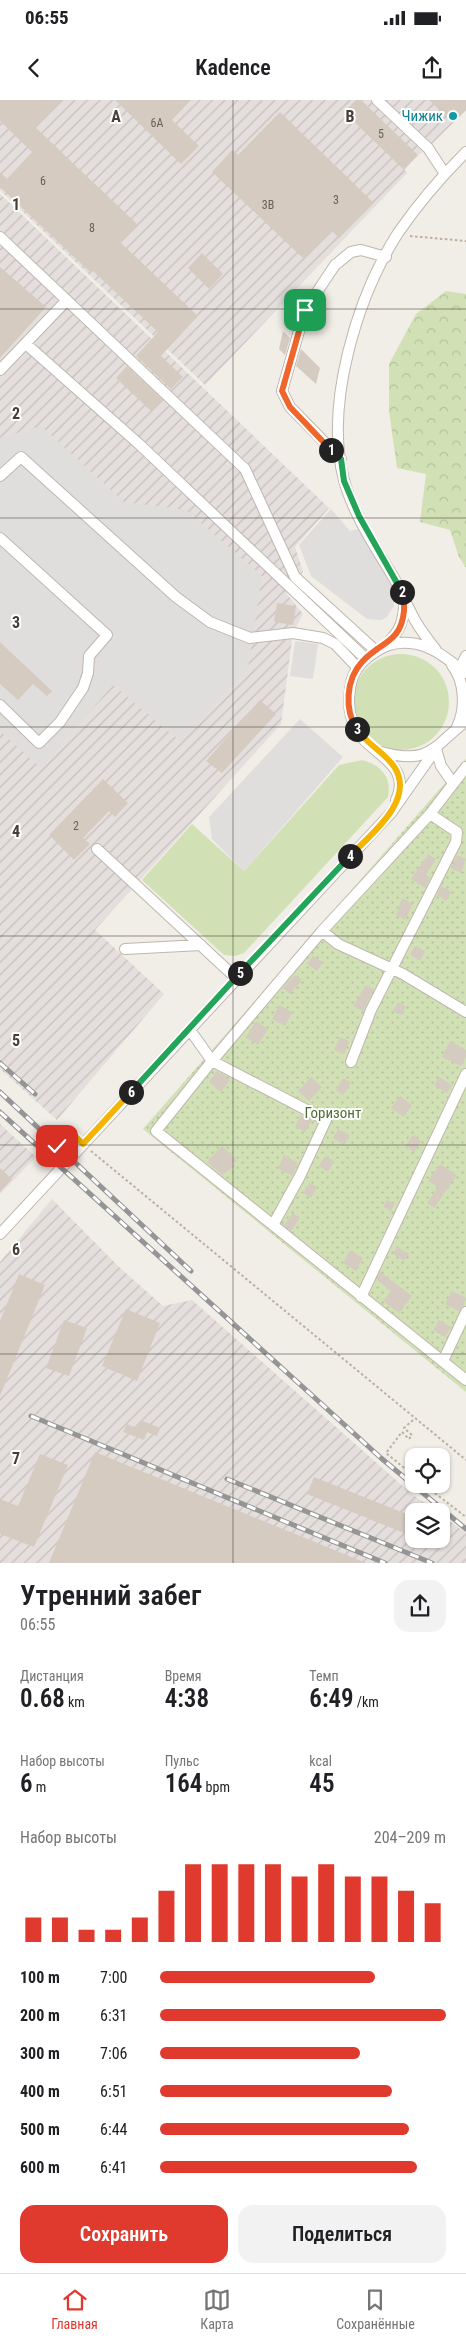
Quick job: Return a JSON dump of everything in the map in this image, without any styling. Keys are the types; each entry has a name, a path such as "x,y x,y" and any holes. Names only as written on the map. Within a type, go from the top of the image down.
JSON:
{"street":[{"path":"377,100 428,148 444,174"},
{"path":"436,650 416,622 405,598 359,516 344,481 339,446 340,403 348,357 359,317 386,257 398,234 424,198 466,152"},
{"path":"0,237 245,469 295,577 376,651"},
{"path":"341,459 290,407 282,391 305,310 335,265 351,252 362,250 386,257"},
{"path":"0,370 67,300"},
{"path":"26,344 139,444 366,659"},
{"path":"0,476 21,457 176,597 210,622 250,638 294,633 323,638 335,644 358,668"},
{"path":"0,538 106,635 89,656 88,673 83,688 60,722 39,743 0,706"},
{"path":"385,646 398,633 403,620 405,598"},
{"path":"391,813 400,793 400,782 395,768 380,752 364,740 352,722 348,702 351,682 358,668 376,651 385,646 402,642 420,644 436,650 463,671 466,656"},
{"path":"447,658 457,672 463,689 464,706 460,723 454,732"},
{"path":"0,1234 391,813 436,749 466,721"},
{"path":"380,752 402,758 423,755 436,749"},
{"path":"436,749 441,766 454,783"},
{"path":"466,767 430,814 322,931 212,1061 156,1131 466,1380"},
{"path":"351,1062 371,1010 456,842 457,832 430,814"},
{"path":"97,849 236,978"},
{"path":"322,931 338,944 391,969 466,1012"},
{"path":"124,949 201,945"},
{"path":"190,1030 212,1061 326,1120 300,1176 273,1225"},
{"path":"361,1297 466,1074"},
{"path":"443,1361 466,1312"}],"path":[{"path":"398,234 466,241"},
{"path":"43,1160 63,1140 58,1136 60,1134 64,1138 70,1131 83,1144 414,1419 466,1460"},
{"path":"405,1469 386,1453 402,1432 409,1439 412,1435 404,1428 414,1419"},
{"path":"435,1493 466,1517"}],"shaded area":[{"path":"0,100 466,100 466,110 404,169 407,173 205,385 0,190"},
{"path":"0,194 329,508 295,547 303,572 286,593 303,614 293,633 281,724 95,930 164,994 57,1120 0,1069"},
{"path":"41,426 124,502 186,510 262,576 248,669 181,742 113,685 41,768 0,731 0,438"},
{"path":"331,509 350,531 358,529 390,582 393,589 394,606 387,617 381,620 367,619 311,576 299,545"},
{"path":"295,641 318,644 313,679 290,676"},
{"path":"300,719 343,757 244,871 212,839 209,817"},
{"path":"0,1124 36,1157 0,1194"},
{"path":"52,1199 118,1266 163,1306 192,1300 405,1488 405,1493 411,1493 424,1503 405,1503 405,1548 450,1548 450,1521 466,1533 466,1563 0,1563 0,1262"}],"green space":[{"path":"446,291 466,294 466,568 459,557 450,530 420,522 426,474 397,468 389,411 389,364 416,314"},
{"path":"401,654 419,658 435,668 445,684 449,702 445,720 435,736 419,746 401,750 383,746 367,736 357,720 353,702 357,684 367,668 383,658"},
{"name":"Горизонт","path":"466,759 466,1392 143,1129"},
{"path":"362,760 375,765 384,773 388,783 388,797 244,953 235,956 224,955 142,880 192,824 244,871 339,765"}],"building":[{"path":"0,100 62,100 35,127 137,224 120,242 198,316 161,356 183,377 171,389 136,356 158,332 93,271 91,273 0,187 0,172 7,179 32,152 0,121"},
{"path":"115,100 191,100 172,120 199,146 181,164"},
{"path":"356,100 361,100 418,155 404,170 344,112"},
{"name":"Чижик","path":"429,100 466,100 466,110 453,123"},
{"path":"280,112 374,203 339,238 331,230 304,259 212,172 232,150 238,155"},
{"path":"202,253 223,274 209,289 188,268"},
{"path":"0,267 46,307 0,358"},
{"path":"283,331 290,338 285,355 279,349"},
{"path":"301,349 320,368 316,384 296,366"},
{"path":"127,366 162,399 151,411 116,378"},
{"path":"277,603 296,606 293,625 274,622"},
{"path":"0,642 52,691 47,696 33,684 18,700 0,684"},
{"path":"260,700 276,714 222,773 206,761"},
{"path":"103,779 128,803 115,817 109,811 83,838 90,844 74,860 49,835"},
{"path":"428,854 436,859 426,875 430,878 425,888 411,879"},
{"path":"457,855 466,859 461,873 451,868"},
{"path":"441,886 451,892 446,901 437,895"},
{"path":"402,898 413,904 405,920 396,915"},
{"path":"415,946 425,951 420,961 410,955"},
{"path":"313,956 323,962 317,971 307,964"},
{"path":"295,975 302,980 290,994 283,988"},
{"path":"366,985 374,989 363,1011 353,1006"},
{"path":"398,1002 406,1007 401,1015 393,1011"},
{"path":"279,1005 292,1012 285,1026 272,1019"},
{"path":"256,1021 268,1029 258,1045 246,1037"},
{"path":"340,1037 349,1041 344,1054 334,1050"},
{"path":"450,1041 466,1050 466,1057 461,1066 442,1057"},
{"path":"217,1071 230,1080 221,1092 209,1082"},
{"path":"311,1077 322,1087 309,1101 298,1091"},
{"path":"439,1077 452,1085 447,1093 434,1085"},
{"path":"343,1078 351,1083 343,1095 336,1090"},
{"path":"400,1096 412,1105 404,1117 391,1108"},
{"path":"301,1115 312,1120 305,1132 295,1126"},
{"path":"338,1129 350,1135 344,1145 333,1138"},
{"path":"413,1135 421,1141 414,1152 405,1146"},
{"path":"222,1146 237,1160 233,1164 235,1166 222,1175 207,1162"},
{"path":"284,1155 298,1163 292,1176 278,1168"},
{"path":"325,1156 334,1161 328,1172 319,1166"},
{"path":"440,1164 457,1175 434,1208 427,1203 438,1187 428,1181"},
{"path":"0,1168 12,1179 0,1192"},
{"path":"310,1183 317,1187 311,1198 303,1193"},
{"path":"387,1200 395,1204 391,1211 383,1207"},
{"path":"293,1213 300,1218 291,1231 284,1225"},
{"path":"397,1247 409,1254 404,1261 393,1254"},
{"path":"350,1250 363,1258 356,1271 343,1263"},
{"path":"380,1272 412,1296 399,1313 383,1301 391,1291 377,1280"},
{"path":"19,1274 45,1285 0,1396 0,1321"},
{"path":"452,1291 466,1298 464,1305 459,1311 445,1304"},
{"path":"126,1309 160,1323 137,1381 102,1366"},
{"path":"64,1320 87,1328 69,1376 46,1368"},
{"path":"439,1320 451,1327 445,1337 433,1330"},
{"path":"141,1420 160,1428 157,1436 147,1432 144,1440 123,1432 127,1424 137,1428"},
{"path":"95,1452 366,1563 49,1563"},
{"path":"40,1454 68,1465 34,1547 0,1534 0,1499 18,1506"},
{"path":"314,1477 405,1513 405,1533 307,1494"}],"railway":[{"path":"0,1063 35,1094"},
{"path":"0,1092 191,1271"},
{"path":"0,1112 381,1458 466,1529"},
{"path":"31,1416 385,1563"},
{"path":"227,1479 432,1563"}],"place":[{"name":"Чижик","path":"453,116"}],"route":[{"path":"57,1146 63,1140 58,1136 60,1134 64,1138 70,1131 83,1144 391,813 400,793 400,782 395,768 380,752 364,740 352,722 348,702 351,682 362,662 385,646 398,633 403,620 405,598 359,516 344,481 341,459 290,407 282,391 305,310"}]}
